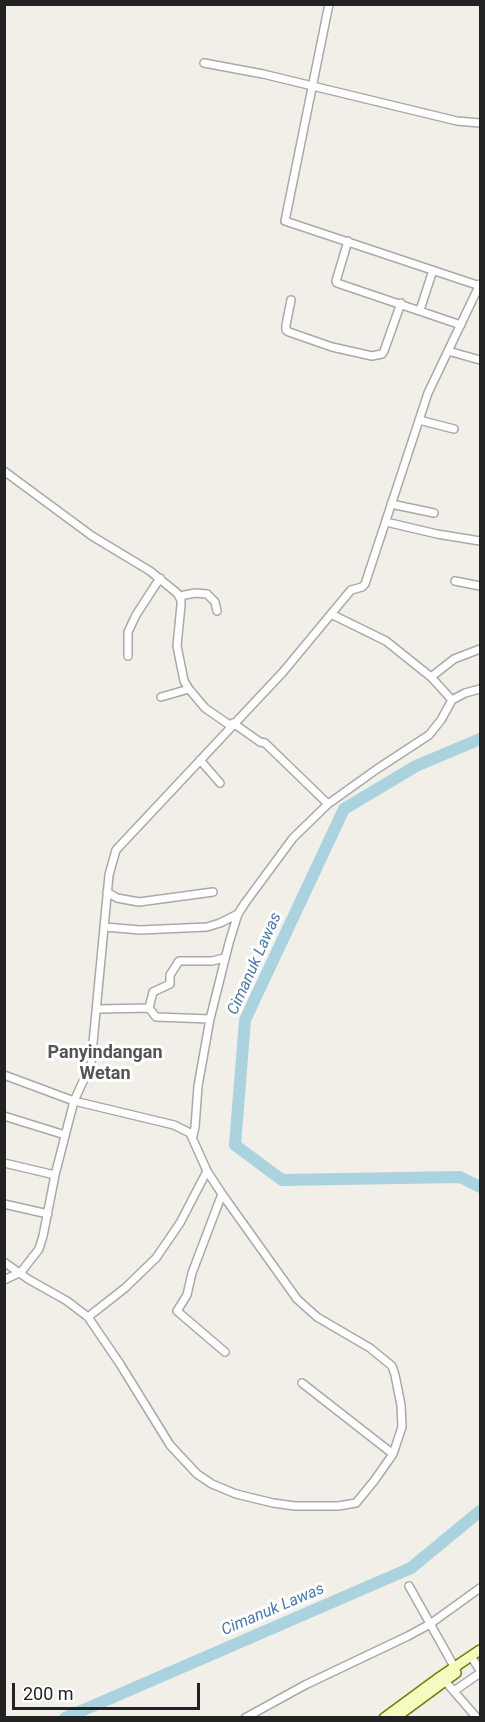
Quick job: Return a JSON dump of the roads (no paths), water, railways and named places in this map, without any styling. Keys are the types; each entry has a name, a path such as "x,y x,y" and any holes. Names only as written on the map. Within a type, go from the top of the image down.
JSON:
{"main road":[{"path":"395,1714 480,1650"},
{"path":"456,1669 479,1666"},
{"path":"384,1718 449,1685 456,1669"}],"street":[{"path":"4,1280 24,1275 39,1249 74,1101 91,1064 98,1009 107,892 111,863 118,847 283,672 353,588 362,587 364,584 428,393 475,284 288,223 285,218 329,4"},
{"path":"204,63 263,74 456,121 480,123"},
{"path":"348,241 336,282 458,324"},
{"path":"420,310 433,270"},
{"path":"291,300 286,330 332,347 372,356 378,356 384,351 400,303"},
{"path":"448,351 480,360"},
{"path":"419,420 454,429"},
{"path":"4,471 92,537 160,578 180,596 177,646 183,675 189,689 205,708 265,743 328,804"},
{"path":"391,504 434,513"},
{"path":"386,522 436,534 480,541"},
{"path":"128,656 128,632 160,578"},
{"path":"455,581 480,586"},
{"path":"180,596 195,593 207,594 215,602 217,611"},
{"path":"331,614 386,641 431,677 452,700"},
{"path":"431,677 454,659 480,649"},
{"path":"161,697 189,689"},
{"path":"193,1136 198,1086 210,1018 224,958 238,914 270,866 293,838 328,804 429,735 452,700 480,689"},
{"path":"200,760 220,783"},
{"path":"107,892 117,898 139,902 213,892"},
{"path":"105,927 140,930 195,928 216,925 238,914"},
{"path":"149,1008 153,992 170,984 170,975 179,961 212,961 224,958"},
{"path":"98,1009 149,1008"},
{"path":"149,1008 156,1017 210,1018"},
{"path":"4,1075 74,1101 174,1125 193,1136 207,1171 304,1307 335,1329 370,1348 392,1366 402,1415 402,1427 393,1454 356,1503 321,1506 284,1504 220,1488 198,1474 170,1445 88,1317 67,1301 4,1262"},
{"path":"4,1116 65,1135"},
{"path":"4,1163 55,1175"},
{"path":"88,1317 125,1288 156,1258 180,1223 207,1171"},
{"path":"222,1194 192,1273 187,1295 177,1311 225,1352"},
{"path":"4,1204 48,1214"},
{"path":"302,1383 393,1454"},
{"path":"409,1586 456,1669"},
{"path":"245,1718 305,1685 430,1624 480,1588"},
{"path":"477,1718 449,1685 479,1666"}],"waterway":[{"name":"Cimanuk Lawas","path":"480,739 416,766 344,809 245,1020 235,1145 282,1180 460,1177 480,1187"},
{"name":"Cimanuk Lawas","path":"65,1718 411,1568 480,1511"}],"district":[{"name":"Panyindangan Wetan","path":"105,1063"}]}
